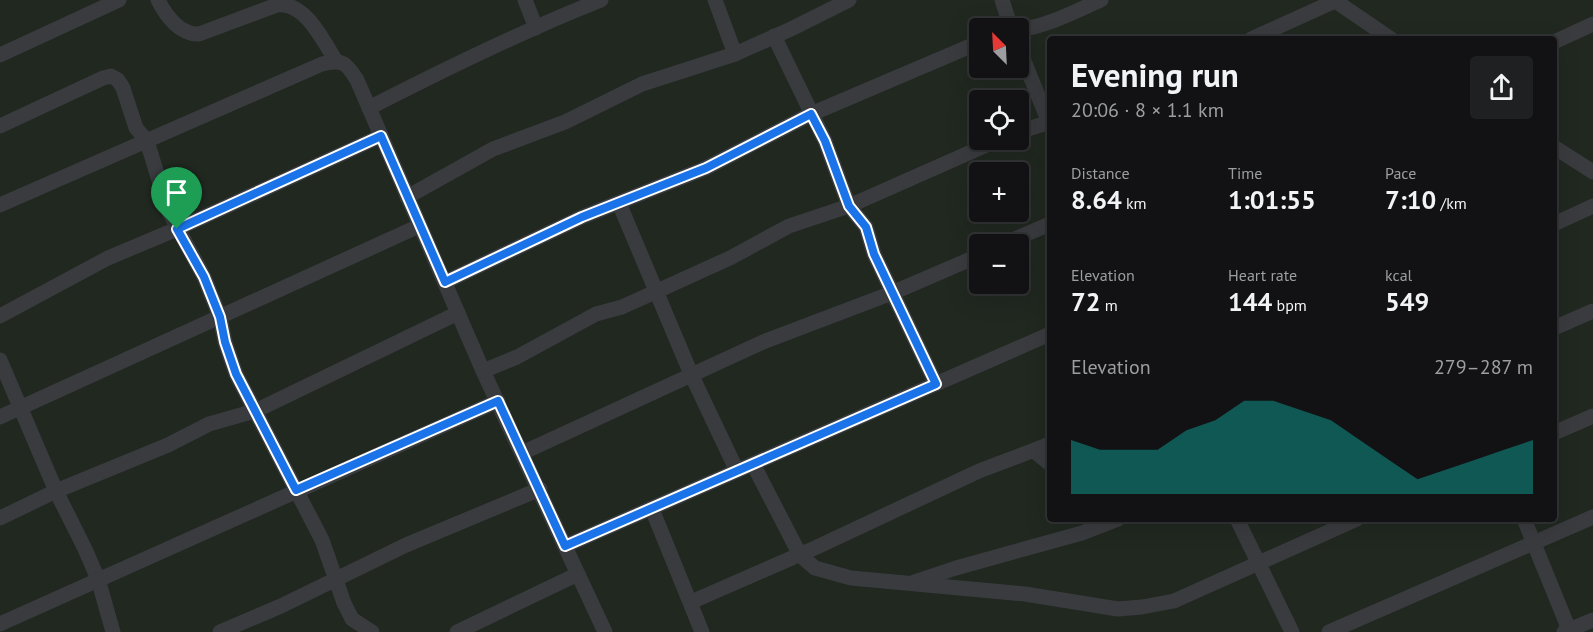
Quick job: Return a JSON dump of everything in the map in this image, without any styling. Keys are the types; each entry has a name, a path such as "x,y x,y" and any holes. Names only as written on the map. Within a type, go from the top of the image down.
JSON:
{"street":[{"path":"0,55 119,0"},
{"path":"158,0 178,26 192,34 200,34 277,4 289,4 310,23 336,61"},
{"path":"525,0 536,28"},
{"path":"369,108 536,28 601,0"},
{"path":"716,0 735,54"},
{"path":"407,197 493,149 565,122 642,84 735,54 849,0"},
{"path":"1002,0 1008,18"},
{"path":"1029,28 1057,20 1101,0"},
{"path":"1258,36 1335,1 1387,36"},
{"path":"1557,41 1593,24"},
{"path":"774,36 828,148 849,206 866,227 874,254 936,384"},
{"path":"445,282 582,217 706,168 811,114 969,47"},
{"path":"0,205 314,67 336,61 345,64 351,70 369,108 483,371 605,632"},
{"path":"1029,72 1047,116"},
{"path":"0,126 84,86 111,76 118,80 136,128 147,141 162,195 177,229 204,277 220,317 225,342 236,374 322,540 337,580 339,592 354,626 372,632"},
{"path":"1029,129 1047,124"},
{"path":"0,316 108,258 381,136"},
{"path":"1557,149 1593,172"},
{"path":"483,371 517,357 596,314 622,307 658,292 680,279 730,258 789,226 849,206 975,150"},
{"path":"619,203 691,374 737,471"},
{"path":"1557,223 1593,206"},
{"path":"1026,234 1047,225"},
{"path":"0,417 419,226"},
{"path":"522,453 763,342 969,260"},
{"path":"1557,327 1593,311"},
{"path":"0,518 56,491 143,456 208,424 255,411 458,313"},
{"path":"565,546 1047,335"},
{"path":"0,360 56,491 98,579 112,632"},
{"path":"0,624 498,401"},
{"path":"1557,432 1593,416"},
{"path":"691,602 800,555 979,471 1047,445"},
{"path":"1034,451 1047,462"},
{"path":"753,464 800,555 815,568 852,578 1025,594 1118,609 1173,601 1350,522"},
{"path":"220,632 337,580 406,545 540,489"},
{"path":"652,509 702,632"},
{"path":"1329,632 1593,517"},
{"path":"908,584 956,568 1082,533 1110,522"},
{"path":"1238,522 1292,632"},
{"path":"1525,522 1568,631 1593,620"},
{"path":"457,632 578,574"}],"shaded area":[{"path":"0,0 1593,0 1593,632 0,632"}],"route":[{"path":"811,114 831,155 849,206 866,227 874,254 936,384 565,546 498,401 296,490 236,374 225,342 220,317 204,277 177,229 381,136 445,282 582,217 706,168 811,114"}]}
